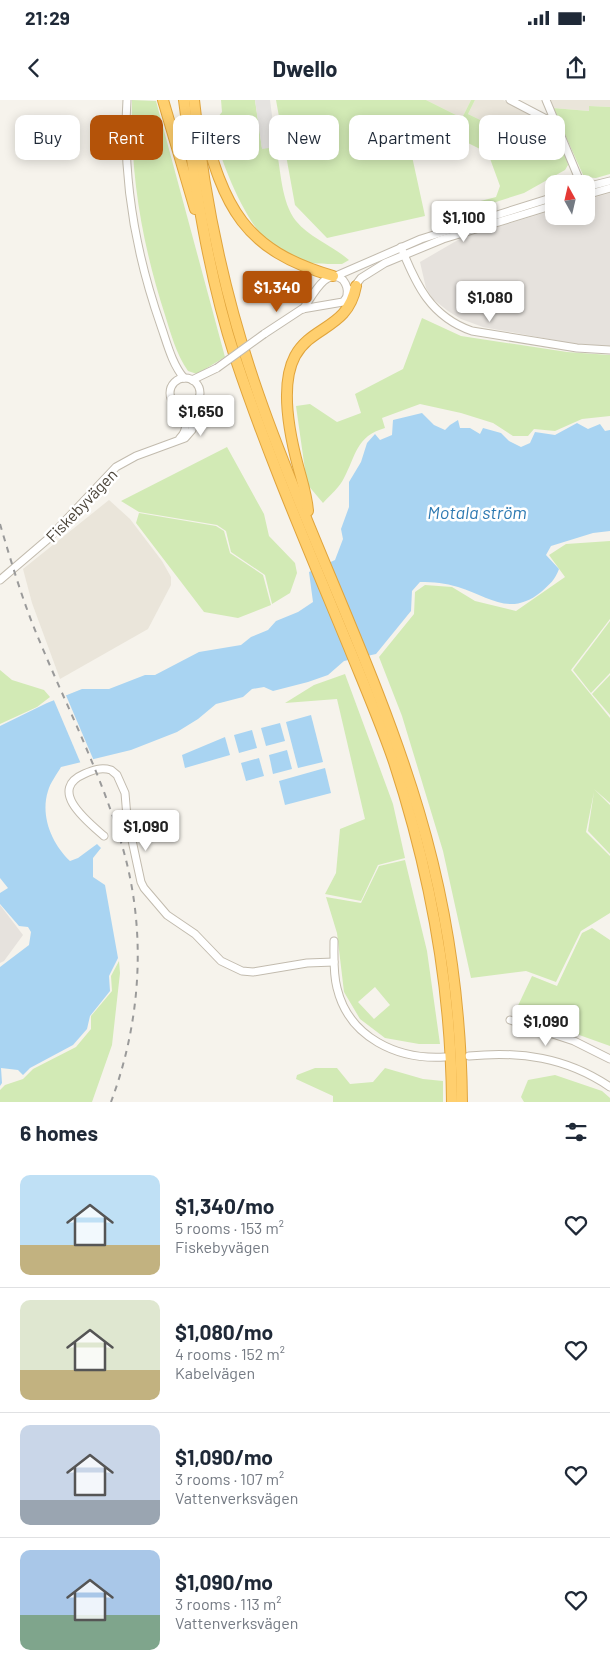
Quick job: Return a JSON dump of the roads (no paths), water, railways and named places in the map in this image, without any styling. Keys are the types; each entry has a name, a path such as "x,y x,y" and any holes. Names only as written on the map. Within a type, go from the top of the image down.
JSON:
{"highway":[{"path":"163,100 184,176 206,240"},
{"path":"184,100 206,240 235,354 364,674 401,755 420,814 435,874 455,997 462,1102"},
{"path":"195,100 210,205 234,313 259,396 308,520 314,548"},
{"path":"195,100 217,173 231,205 244,223 265,245 286,259 304,268 334,276"},
{"path":"308,520 308,503 290,428 288,382 292,363 299,349 342,316 351,301 356,286"},
{"path":"326,328 346,297"},
{"path":"364,674 410,815 426,876 446,998 452,1102"}],"street":[{"path":"127,100 126,171 134,231 147,284 176,368 176,382"},
{"path":"510,100 539,115"},
{"path":"546,100 551,115"},
{"path":"565,148 577,175"},
{"path":"595,184 610,180"},
{"path":"595,192 610,188"},
{"path":"302,310 323,280 401,247 457,227 545,200"},
{"path":"192,380 216,369 264,334 302,310 336,304 346,297 361,278 374,268 443,239 545,207"},
{"path":"401,247 418,288 429,304 444,317 463,328 577,348 610,350"},
{"path":"334,276 345,284 346,297"},
{"path":"176,368 184,378 192,380 199,389 200,396 194,404 188,407 180,407"},
{"path":"199,389 216,369"},
{"path":"171,444 181,438 186,429 185,418 180,407 171,396 171,388 176,382 184,378"},
{"name":"Fiskebyvägen","path":"0,580 48,540 116,468 136,456 171,444 189,434 193,424 194,404"},
{"path":"104,836 77,810 69,791 72,782 76,778 100,768 110,770 123,786 128,824 144,888 167,915 195,934 222,961 231,968 253,972 307,963 334,962"},
{"path":"334,941 337,988 347,1012 362,1031 377,1042 398,1053 424,1058 445,1057"},
{"path":"510,1020 574,1041 610,1059"},
{"path":"469,1056 524,1054 556,1060 586,1072 610,1087"}],"water":[{"name":"Motala ström","path":"422,413 434,425 445,430 458,420 460,428 470,428 480,434 483,428 501,433 509,441 521,447 530,443 535,432 555,435 577,423 588,429 600,424 605,431 610,430 610,531 593,533 551,546 546,555 559,569 550,584 530,599 519,603 500,603 453,586 420,582 412,591 411,611 376,654 344,661 328,675 308,682 273,691 264,687 252,689 243,697 216,704 198,719 177,732 131,750 61,767 50,785 46,800 49,829 58,846 70,861 78,858 97,844 101,848 93,858 93,877 105,885 118,958 109,976 110,991 90,1016 87,1029 73,1045 30,1068 23,1075 18,1070 1,1068 2,1083 0,1086 0,967 29,945 31,932 28,927 19,926 0,904 0,893 8,888 0,878 0,726 47,703 82,689 109,689 145,675 155,675 199,652 241,645 251,637 268,630 276,621 298,612 313,602 309,572 335,560 343,539 341,529 349,507 349,482 361,462 367,443 375,434 380,440 392,435 393,420"},
{"path":"311,715 323,762 298,768 286,722"},
{"path":"280,723 285,741 266,746 261,728"},
{"path":"252,730 257,748 239,753 234,735"},
{"path":"225,737 230,755 185,768 182,755"},
{"path":"287,750 292,769 273,774 269,755"},
{"path":"259,758 264,776 246,781 241,763"},
{"path":"325,768 331,793 285,805 279,781"}],"railway":[{"path":"0,524 32,621 82,737 113,816 129,874 135,907 137,940 135,1006 129,1038 111,1102"}]}
